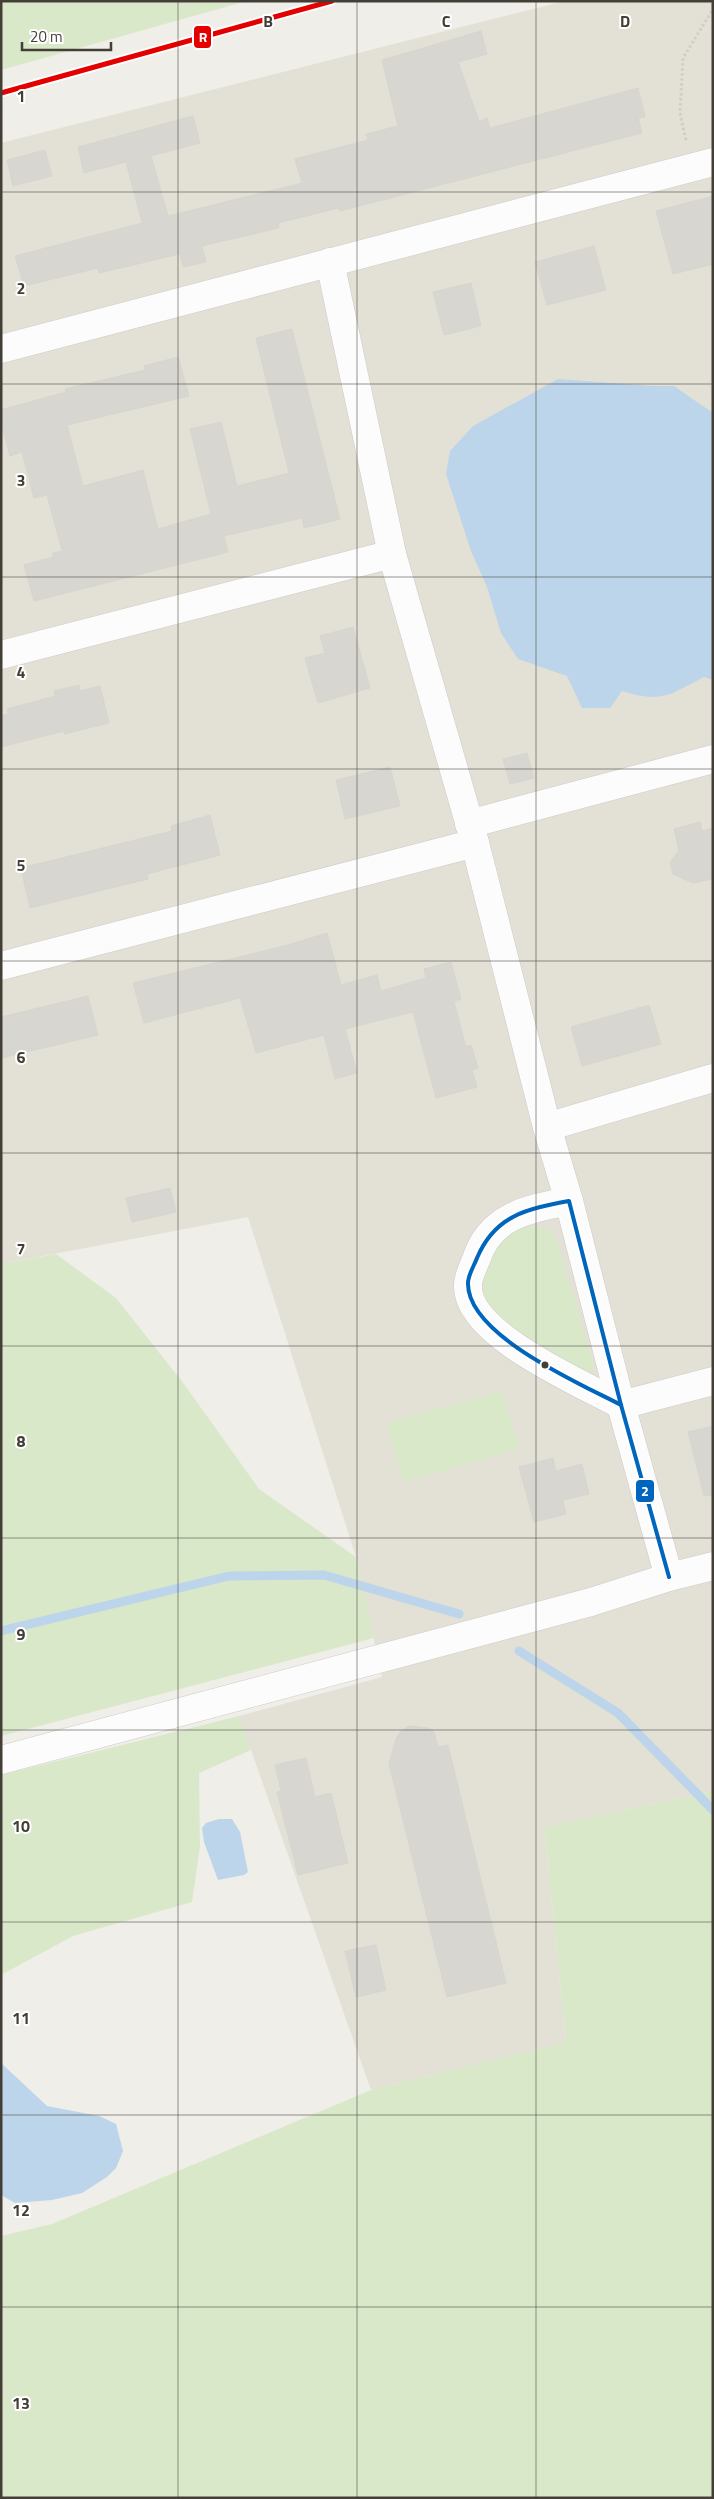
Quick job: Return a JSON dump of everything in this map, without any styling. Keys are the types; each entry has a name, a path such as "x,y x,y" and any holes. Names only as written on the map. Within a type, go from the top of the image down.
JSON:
{"street":[{"path":"1,349 703,164"},
{"path":"330,262 392,554 472,834 621,1405 670,1577"},
{"path":"1,655 392,554"},
{"path":"1,966 472,834 713,759"},
{"path":"547,1127 713,1078"},
{"path":"569,1201 534,1208 507,1218 481,1245 468,1285 474,1309 490,1328 520,1350 621,1405 713,1381"},
{"path":"1,1760 591,1602 670,1577 713,1566"}],"path":[{"path":"703,164 680,113 683,58 713,9"}],"shaded area":[{"path":"565,1 713,1 713,1791 544,1827 566,2042 371,2090 239,1716 382,1677 356,1557 248,1217 1,1264 1,143"}],"green space":[{"path":"1,1 247,1 1,70"},
{"path":"534,1226 554,1232 595,1368 586,1373 496,1316 486,1301 481,1277 489,1257 505,1234 517,1227"},
{"path":"56,1254 116,1298 184,1384 259,1489 356,1557 374,1638 1,1736 1,1264"},
{"path":"502,1391 519,1449 404,1482 387,1423"},
{"path":"239,1716 251,1750 199,1773 200,1847 192,1902 73,1936 1,1975 1,1775"},
{"path":"713,1791 713,2498 1,2498 1,2236 52,2224 371,2090 566,2042 544,1827"}],"water":[{"path":"558,379 674,386 713,413 713,680 704,677 672,693 656,697 646,697 622,691 610,708 582,708 567,676 518,659 501,633 487,587 471,551 446,474 450,451 473,426"},
{"path":"219,1819 232,1819 240,1832 248,1872 244,1875 218,1880 204,1842 202,1828 206,1823"},
{"path":"1,2063 47,2106 99,2116 116,2124 123,2151 116,2168 107,2177 82,2193 52,2200 15,2203 1,2195"}],"building":[{"path":"481,31 487,54 458,62 479,121 487,118 490,128 638,88 645,117 638,118 642,133 340,211 339,208 278,223 279,228 202,246 206,262 183,267 180,254 99,273 98,268 24,286 15,256 142,223 126,162 84,173 78,147 193,116 200,143 151,156 168,216 302,183 295,159 368,140 366,134 398,126 382,60"},
{"path":"45,150 52,176 13,186 7,160"},
{"path":"713,196 713,264 673,274 656,211"},
{"path":"594,246 606,290 547,305 535,262"},
{"path":"471,283 481,326 444,335 433,292"},
{"path":"292,329 340,519 304,528 302,518 224,536 228,552 34,601 24,565 53,557 53,553 62,551 47,495 34,498 22,452 10,456 1,422 1,410 66,392 65,389 145,370 144,366 178,357 189,396 67,425 83,486 143,470 158,529 211,514 190,429 221,422 237,486 289,473 256,338"},
{"path":"353,627 370,688 318,703 305,658 325,653 320,636"},
{"path":"79,685 80,691 100,686 109,723 64,734 64,731 1,747 1,716 8,714 7,709 55,696 54,691"},
{"path":"527,753 534,778 510,784 503,759"},
{"path":"390,767 400,806 345,819 336,780"},
{"path":"210,815 220,855 147,874 148,879 30,908 21,868 172,831 171,826"},
{"path":"700,822 702,831 713,828 713,879 693,883 673,874 670,863 679,850 674,829"},
{"path":"327,933 341,985 377,975 381,991 426,978 424,969 451,962 461,999 454,1001 466,1047 471,1045 478,1068 472,1070 477,1087 436,1098 413,1012 345,1029 357,1073 335,1079 324,1035 256,1053 240,998 144,1023 133,983 288,945"},
{"path":"88,996 98,1035 1,1058 1,1017"},
{"path":"649,1005 661,1044 582,1066 571,1027"},
{"path":"170,1188 176,1212 132,1222 126,1198"},
{"path":"713,1426 713,1495 704,1496 688,1432"},
{"path":"553,1458 556,1471 582,1464 589,1494 563,1500 566,1514 534,1522 519,1467"},
{"path":"409,1726 429,1728 434,1732 438,1747 448,1745 506,1983 447,1997 389,1764 396,1739 400,1732"},
{"path":"306,1758 315,1797 331,1793 348,1863 298,1875 277,1792 281,1791 275,1765"},
{"path":"376,1945 386,1990 356,1997 345,1951"}],"waterway":[{"path":"1,1631 229,1576 324,1575 459,1614"},
{"path":"519,1651 618,1713 713,1810"}],"transit line":[{"name":"R","path":"1,93 332,1"},
{"name":"2","path":"569,1201 621,1405 555,1371 505,1339 486,1321 473,1302 468,1283 484,1244 503,1223 526,1211 569,1201"},
{"name":"2","path":"621,1405 669,1577"}]}
